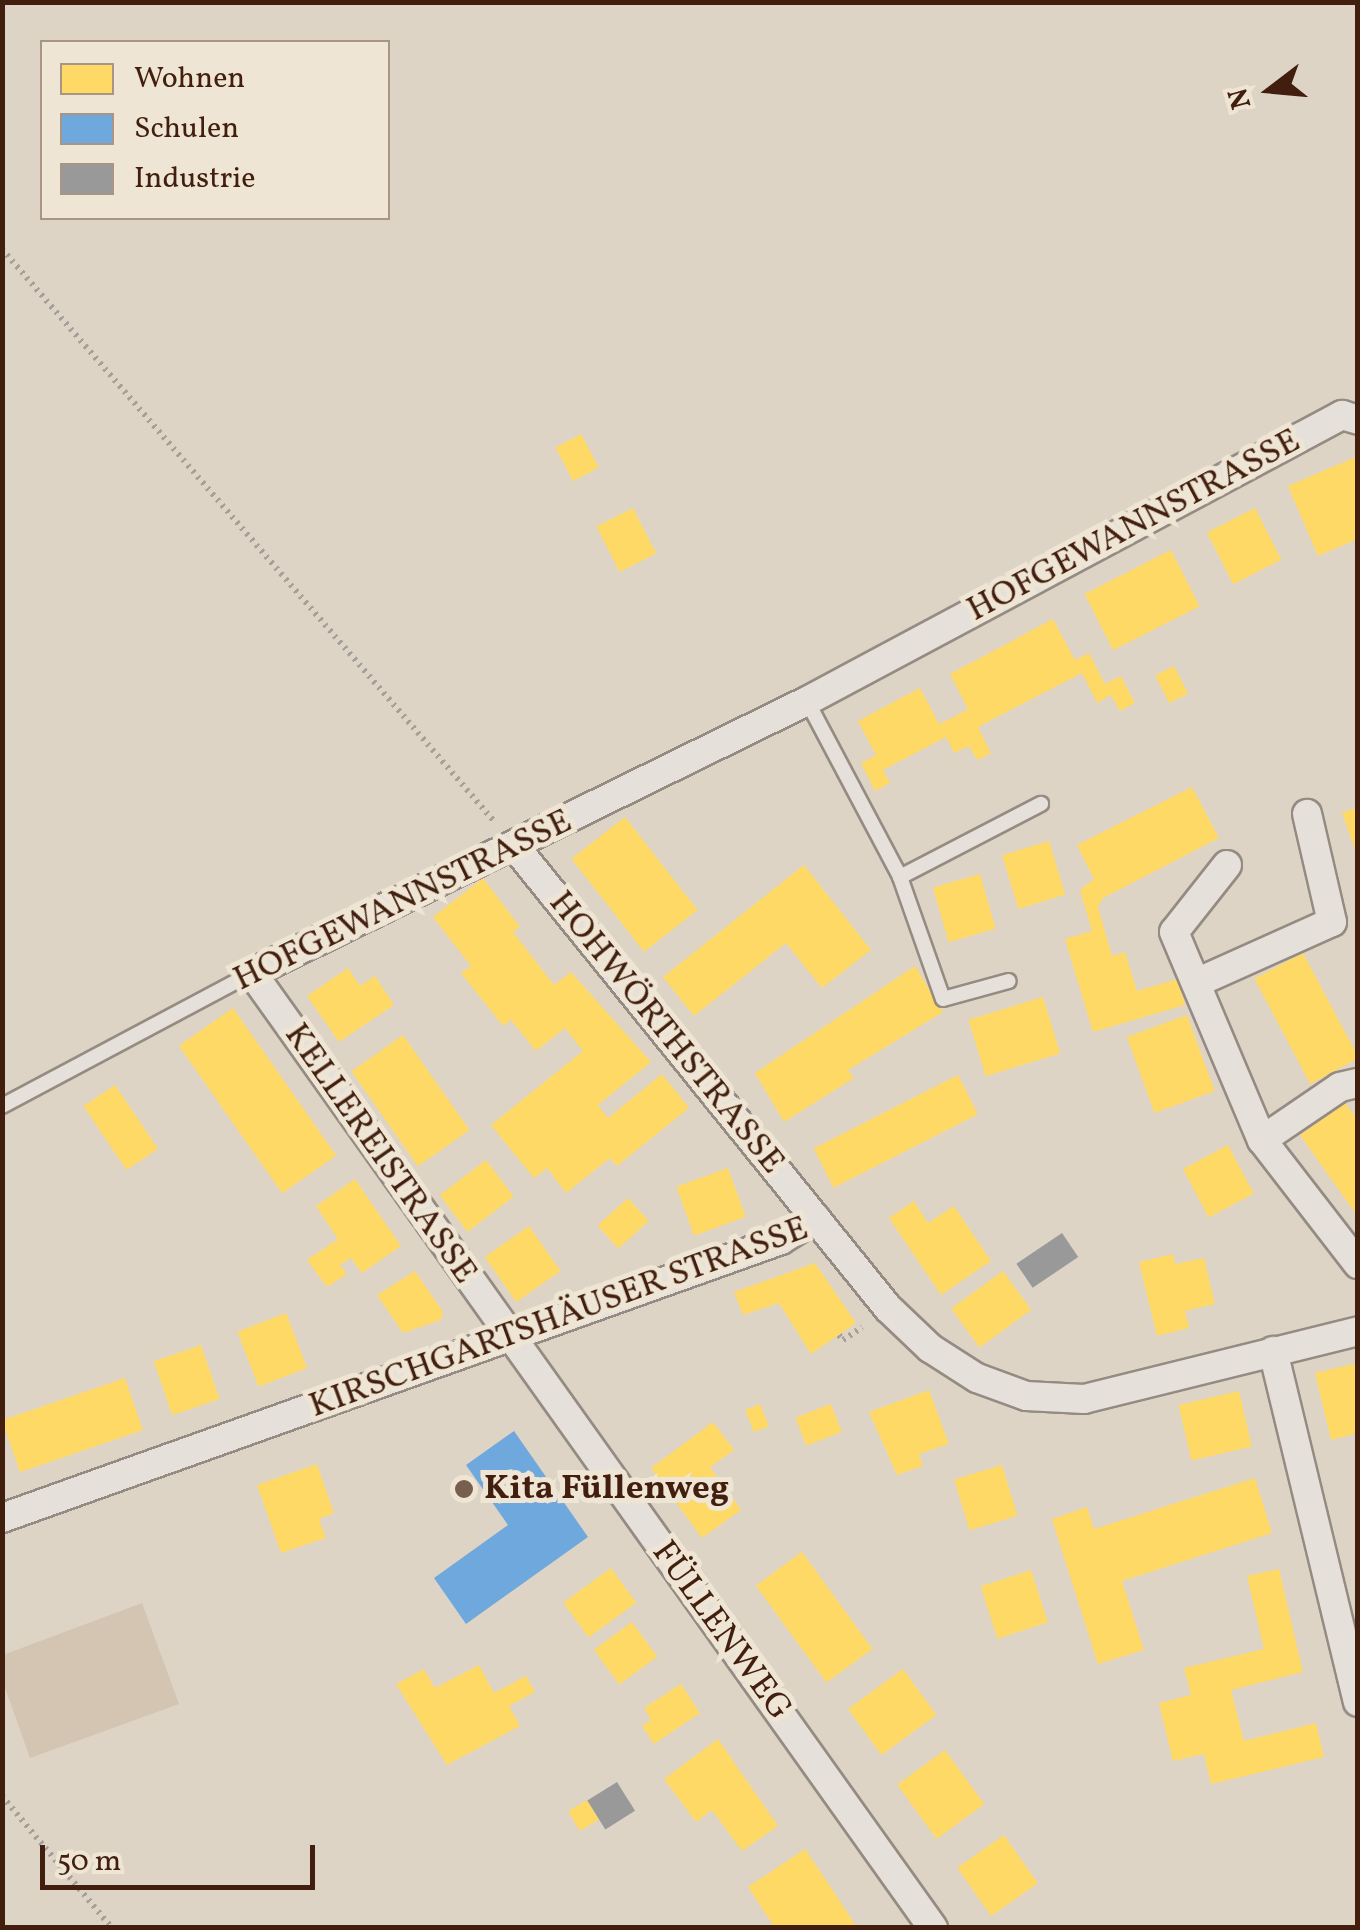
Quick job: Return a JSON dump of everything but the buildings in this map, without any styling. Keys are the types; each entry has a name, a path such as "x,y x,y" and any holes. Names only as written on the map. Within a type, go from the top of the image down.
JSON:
{"street":[{"name":"HOFGEWANNSTRASSE","path":"252,973 516,848 807,700 1342,415 1358,420"},
{"path":"1196,983 1332,922 1307,814"},
{"name":"HOHWÖRTHSTRASSE","path":"516,848 816,1218"},
{"path":"1227,866 1174,932 1262,1140 1358,1264"},
{"name":"KELLEREISTRASSE","path":"252,973 508,1335"},
{"path":"1262,1140 1358,1082"},
{"name":"KIRSCHGARTSHÄUSER STRASSE","path":"2,1518 782,1240 816,1218 888,1308 930,1348 977,1378 1026,1396 1084,1399 1358,1331"},
{"name":"FÜLLENWEG","path":"508,1335 933,1928"},
{"path":"1273,1351 1358,1702"}],"lane":[{"path":"807,700 900,877 943,999 1010,980"},
{"path":"900,877 1040,804"},
{"name":"HOFGEWANNSTRASSE","path":"2,1106 252,973"}],"path":[{"path":"2,248 516,848"},
{"path":"839,1335 843,1340 855,1332"},
{"path":"2,1796 112,1928"}],"shaded area":[{"path":"142,1603 179,1704 30,1758 3,1682 3,1655"}],"place":[{"name":"Kita Füllenweg","path":"464,1489"}]}
